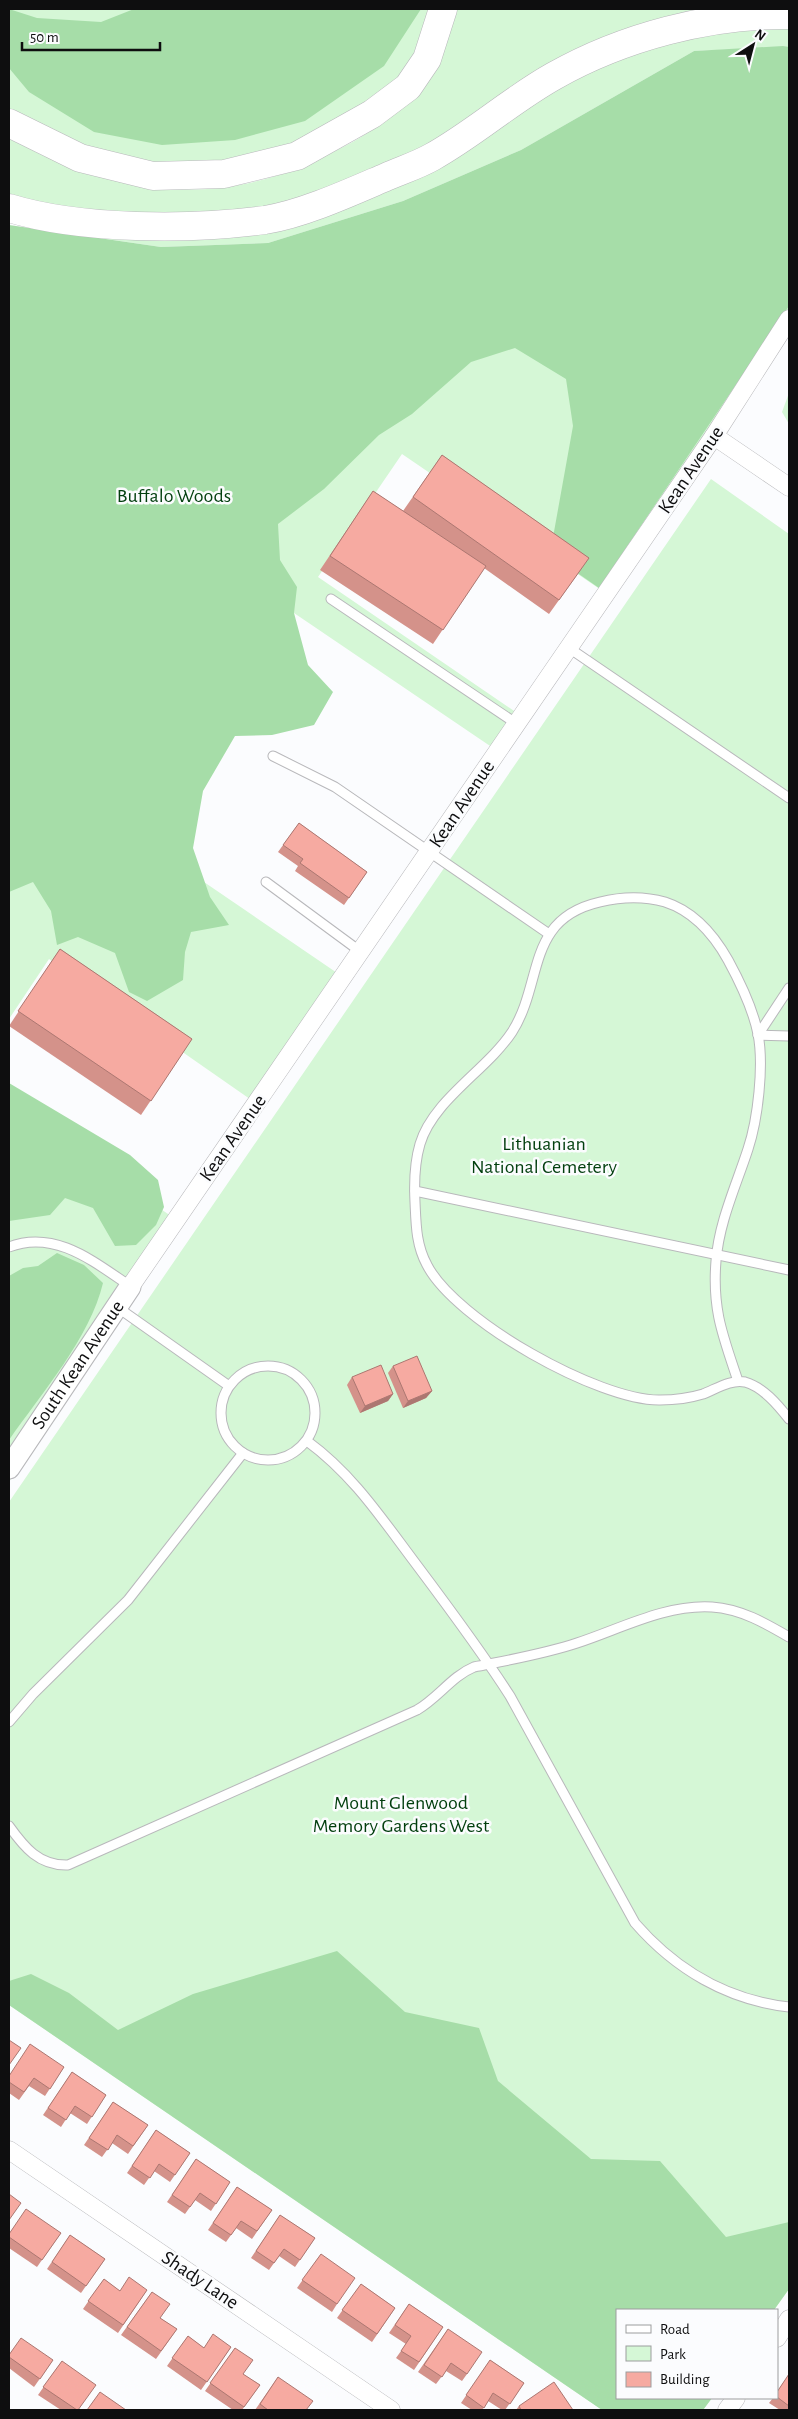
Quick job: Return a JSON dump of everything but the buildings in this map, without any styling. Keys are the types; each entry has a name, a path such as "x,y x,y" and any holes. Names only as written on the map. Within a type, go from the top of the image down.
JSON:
{"highway":[{"path":"9,123 80,158 153,176 224,174 297,156 372,114 408,87 427,58 443,9"},
{"path":"9,208 94,223 179,227 267,220 333,200 432,157 554,76 602,54 683,27 730,19 789,15"}],"street":[{"name":"Kean Avenue","path":"130,1287 714,436 789,319"},
{"path":"714,436 789,487"},
{"name":"South Kean Avenue","path":"9,1468 130,1287"},
{"name":"Shady Lane","path":"9,2150 391,2410"},
{"path":"778,2336 789,2319"},
{"path":"727,2410 735,2399"}],"lane":[{"path":"331,599 517,724"},
{"path":"569,648 789,798"},
{"path":"272,756 335,787 549,934"},
{"path":"266,882 361,952"},
{"path":"738,1381 718,1319 714,1280 716,1255 722,1224 749,1145 755,1119 759,1082 758,1035 735,974 723,951 708,930 677,907 664,902 628,898 595,903 564,917 549,934 534,968 522,1014 514,1029 500,1048 438,1112 420,1142 415,1191 418,1241 426,1264 435,1279 452,1298 512,1342 579,1378 632,1397 654,1400 676,1400 703,1394 738,1381 748,1382 778,1405 789,1419"},
{"path":"758,1035 789,988"},
{"path":"758,1035 789,1036"},
{"path":"415,1191 789,1270"},
{"path":"9,1247 34,1242 58,1244 86,1256 130,1287"},
{"path":"117,1306 229,1386"},
{"path":"266,1366 281,1368 297,1376 308,1389 314,1401 314,1421 307,1441 287,1457 271,1460 256,1459 243,1453 226,1434 222,1422 222,1408 229,1386 239,1376 266,1366"},
{"path":"307,1441 328,1456 358,1487 490,1664 510,1696 622,1902 647,1937 683,1968 702,1980 766,2004 789,2007"},
{"path":"9,1722 33,1694 128,1600 243,1453"},
{"path":"9,1826 33,1855 55,1866 68,1865 417,1710 433,1701 465,1671 490,1664 536,1656 629,1624 692,1608 712,1607 743,1613 789,1637"}],"green space":[{"path":"9,9 429,9 415,53 399,76 371,102 273,154 185,168 99,155 9,110"},
{"path":"9,9 37,18 101,22 134,9 421,9 384,66 305,121 235,140 162,145 94,132 29,92 9,68"},
{"path":"451,9 697,9 664,18 441,141 302,200 177,220 9,200 9,137 46,157 85,172 124,183 163,189 203,189 243,184 283,173 323,157 359,138 382,121"},
{"path":"789,22 789,47 694,51 521,150 403,201 268,243 161,247 99,238 163,239 228,234 520,107 639,47"},
{"name":"Buffalo Woods","path":"789,47 789,306 599,588 550,554 573,426 566,379 515,348 471,362 412,414 379,435 324,489 278,524 280,560 297,587 294,613 308,665 333,692 314,725 272,735 235,736 203,791 193,848 210,897 229,925 191,932 185,952 183,980 147,1001 129,992 115,953 78,937 57,945 51,911 33,882 9,892 9,225 161,247 268,243 403,201 521,150 694,51"},
{"name":"Buffalo Woods","path":"789,169 789,319 604,592 402,454 318,577 520,715 496,750 294,613 141,839 343,977 257,1104 49,959 9,1019 9,304"},
{"path":"789,393 789,424 782,412"},
{"name":"Mount Glenwood Memory Gardens West","path":"711,479 789,534 789,2289 775,2309 616,2309 616,2399 711,2399 703,2410 602,2410 9,2005 9,1502"},
{"path":"9,1083 130,1155 158,1180 164,1207 156,1225 136,1245 115,1246 93,1208 65,1198 50,1215 9,1221"},
{"path":"9,1107 177,1220 183,1211 9,1482"},
{"path":"57,1253 84,1265 103,1283 97,1304 76,1345 9,1440 9,1276 23,1268 38,1266"},
{"path":"337,1951 405,2012 479,2028 498,2081 591,2159 660,2161 726,2237 789,2222 789,2289 775,2309 616,2309 616,2399 711,2399 703,2410 602,2410 9,2005 9,1981 31,1974 69,1993 118,2030 193,1994"}],"park label":[{"name":"Lithuanian National Cemetery","path":"544,1156"}]}
